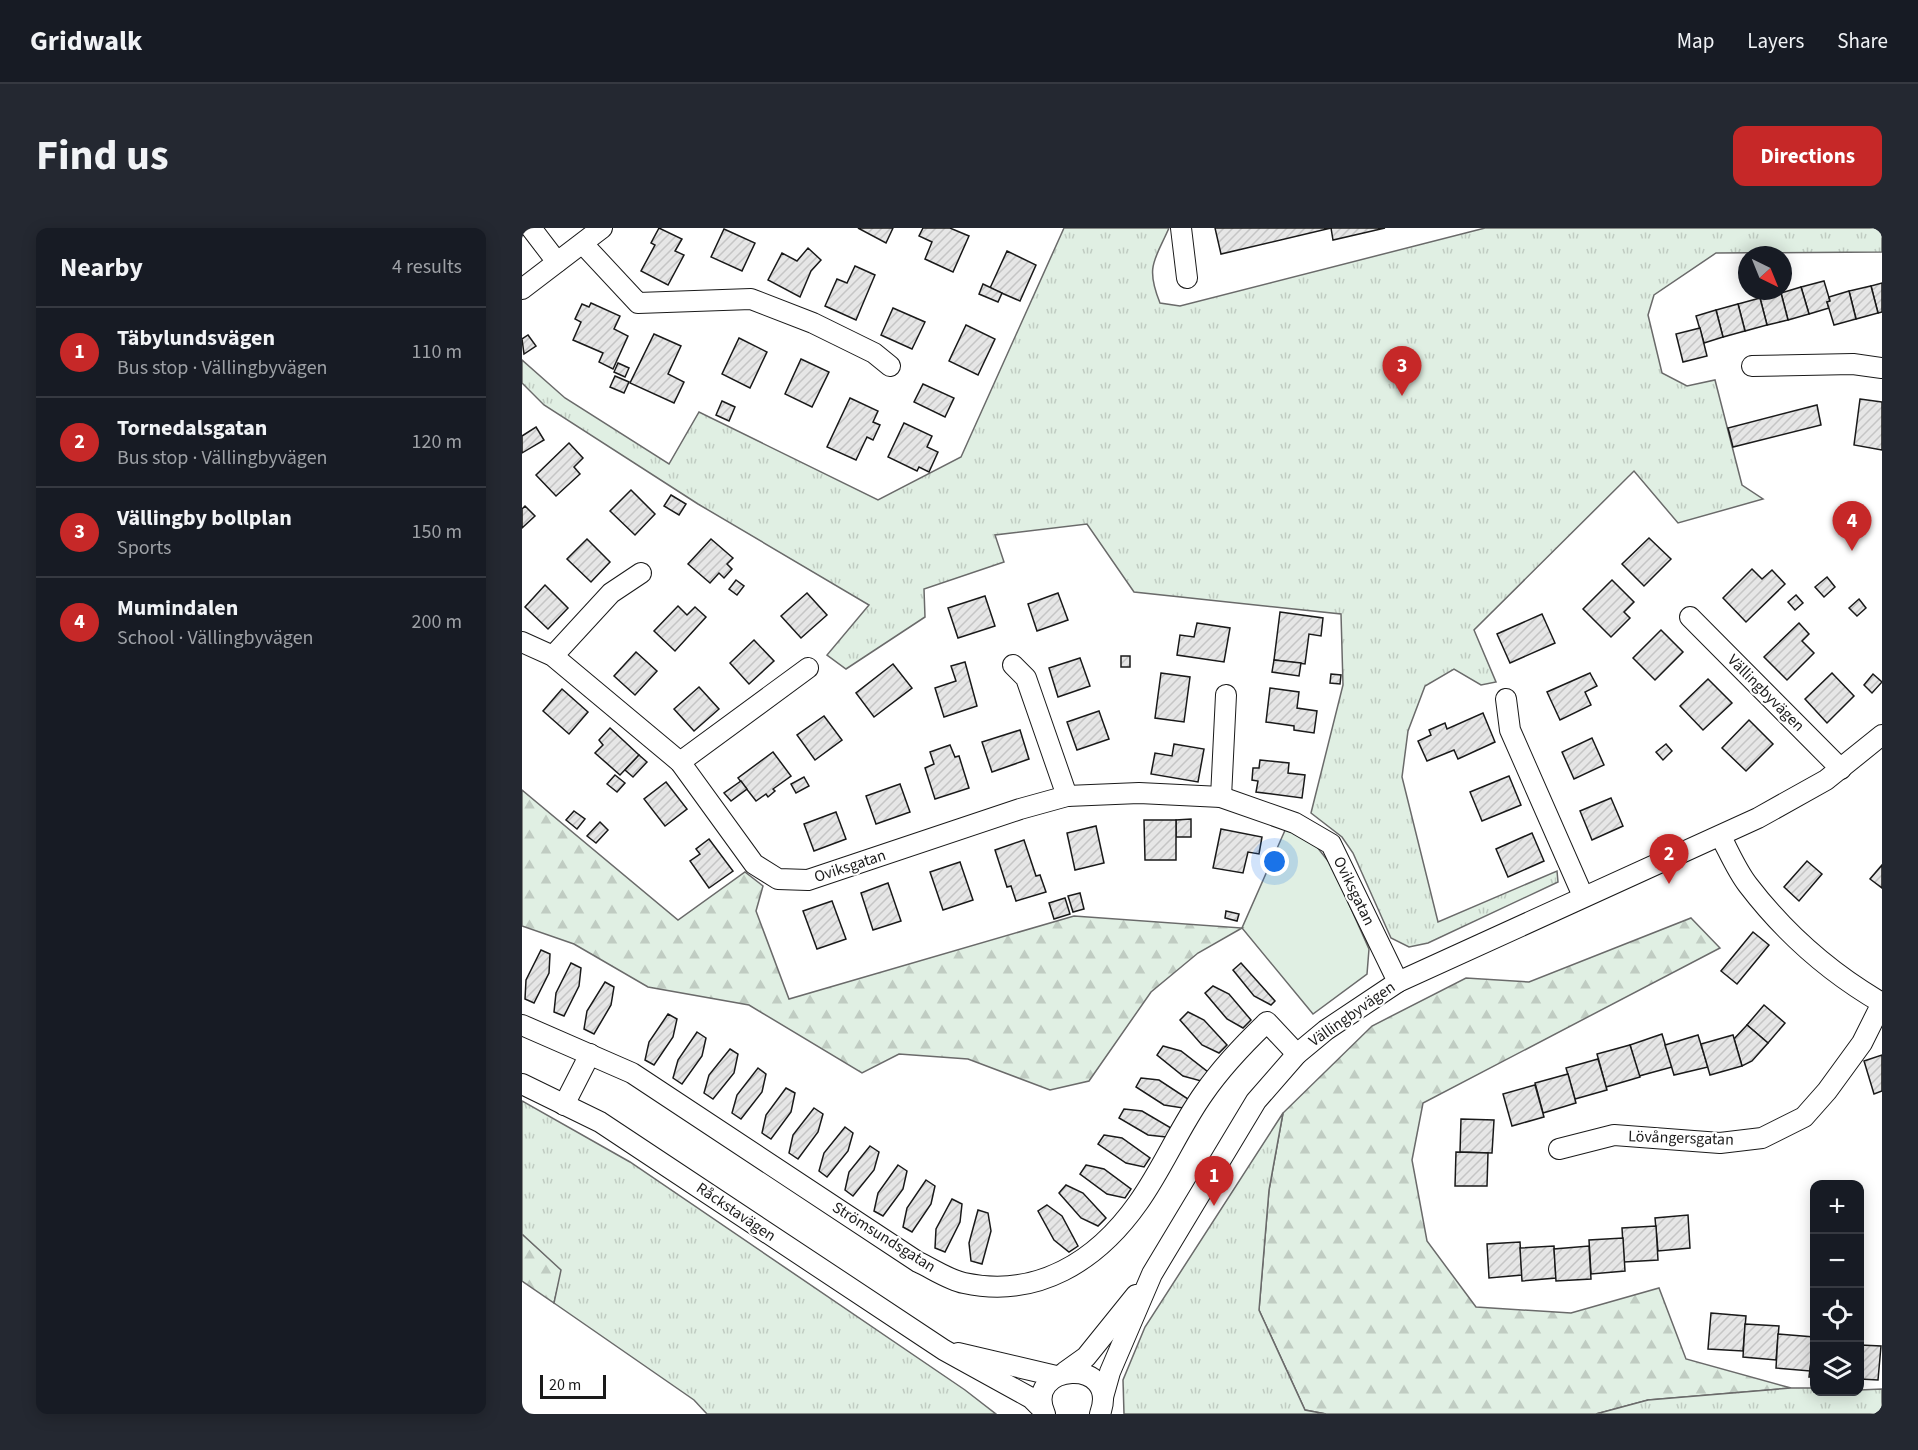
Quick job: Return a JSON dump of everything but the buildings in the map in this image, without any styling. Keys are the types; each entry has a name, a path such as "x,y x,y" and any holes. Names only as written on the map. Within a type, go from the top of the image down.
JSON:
{"street":[{"path":"531,228 557,262"},
{"path":"522,289 602,228"},
{"path":"1181,228 1186,278"},
{"path":"583,244 638,303 751,299 813,323 874,353 890,366"},
{"path":"1752,366 1853,364 1882,368"},
{"path":"553,656 611,593 641,573"},
{"name":"Vällingbyvägen","path":"1690,617 1841,769"},
{"name":"Oviksgatan","path":"522,642 553,656 680,762 754,864 778,879 808,880 1020,809 1067,796 1139,793 1221,797 1295,823 1331,844 1398,982"},
{"path":"1013,665 1026,678 1067,796"},
{"path":"680,762 808,668"},
{"path":"1221,797 1226,695"},
{"path":"1506,699 1510,730 1583,896"},
{"name":"Vällingbyvägen","path":"1060,1374 1086,1357 1152,1274 1256,1101 1297,1054 1326,1030 1398,982 1583,896 1720,837 1792,801 1841,769 1882,735"},
{"path":"1720,837 1746,883 1777,919 1849,984 1882,1003"},
{"name":"Lövångersgatan","path":"1559,1149 1614,1136 1720,1143 1762,1138 1804,1117 1820,1100 1862,1043 1882,1003"},
{"name":"Strömsundsgatan","path":"522,1025 632,1073 918,1262 963,1283 1017,1288 1057,1274 1092,1253 1120,1227 1139,1202 1203,1094 1236,1051 1267,1022 1297,1054"},
{"path":"564,1105 590,1054"},
{"name":"Råckstavägen","path":"522,1084 600,1122 944,1350 1031,1398 1044,1412"},
{"name":"Vällingbyvägen","path":"1102,1408 1110,1372 1152,1274"},
{"name":"Råckstavägen","path":"944,1350 1060,1374 1086,1374 1094,1380 1102,1408"},
{"path":"1044,1412 1043,1394 1060,1374"}],"green space":[{"path":"1064,228 1169,228 1156,256 1153,280 1160,303 1180,306 1485,228 1882,228 1882,252 1792,253 1792,246 1738,246 1738,253 1716,253 1654,295 1648,315 1662,373 1687,386 1715,380 1742,485 1763,499 1678,523 1634,471 1474,630 1496,682 1481,685 1454,669 1425,686 1408,731 1402,777 1438,922 1557,871 1558,882 1428,943 1409,947 1391,938 1353,853 1342,837 1311,813 1343,685 1341,614 1134,592 1087,524 995,535 1004,562 924,589 925,617 846,669 827,655 869,605 698,504 544,405 522,383 522,360 565,398 669,464 699,412 878,500 961,457"},
{"path":"522,790 678,920 745,872 763,886 756,911 789,999 1074,916 1242,928 1198,953 1151,992 1089,1081 1050,1090 968,1059 899,1054 862,1073 749,1005 648,987 574,944 522,926"},
{"path":"1286,828 1317,847 1332,866 1369,949 1367,974 1313,1014 1242,928"},
{"path":"1691,918 1720,948 1423,1103 1412,1160 1427,1241 1476,1307 1571,1313 1659,1288 1686,1359 1791,1388 1648,1400 1596,1414 1326,1414 1305,1410 1259,1310 1269,1190 1283,1113 1372,1026 1466,978 1529,982"},
{"path":"522,1101 630,1162 965,1390 996,1414 707,1414 694,1400 554,1303 561,1270 522,1234"},
{"path":"1283,1113 1269,1190 1259,1310 1305,1410 1326,1414 1124,1414 1123,1380 1145,1327"},
{"path":"522,1234 562,1270 554,1303 522,1281"},
{"path":"1791,1388 1810,1388 1810,1396 1864,1396 1864,1390 1882,1389 1882,1414 1596,1414 1648,1400"}],"place":[{"name":"Vällingby bollplan","path":"1402,396"},
{"name":"Mumindalen","path":"1852,551"},
{"name":"Tornedalsgatan","path":"1669,884"},
{"name":"Täbylundsvägen","path":"1214,1206"}]}
